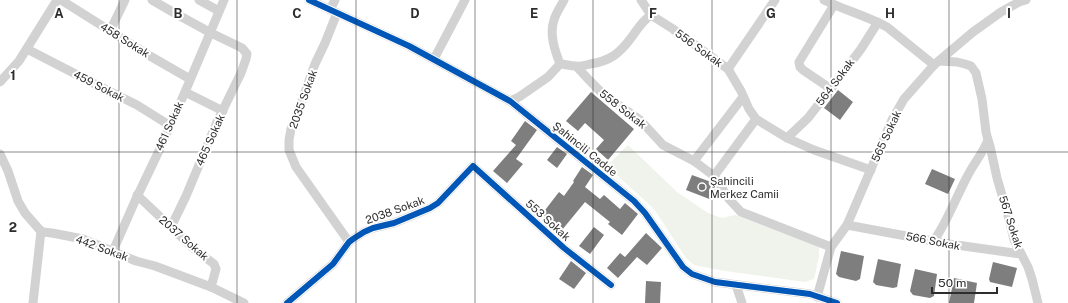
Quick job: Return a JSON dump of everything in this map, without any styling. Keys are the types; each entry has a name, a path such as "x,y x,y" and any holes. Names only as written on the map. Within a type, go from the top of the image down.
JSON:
{"street":[{"path":"0,82 16,65 57,0"},
{"name":"458 Sokak","path":"61,0 190,79"},
{"path":"110,31 125,0"},
{"path":"152,0 211,33"},
{"path":"199,0 219,11"},
{"name":"461 Sokak","path":"113,251 211,33 224,0"},
{"name":"Şahincili Cadde","path":"309,0 409,46 510,101 634,201 645,213 683,267 692,274 715,282 810,294 837,303"},
{"name":"2035 Sokak","path":"335,0 334,11 325,43 291,129 289,150 296,168 349,242"},
{"path":"434,59 465,0"},
{"path":"560,64 555,48 553,25 564,0"},
{"name":"556 Sokak","path":"641,0 651,15 673,29 728,70 741,91 748,109 756,119 787,138 814,150 871,170"},
{"path":"728,70 775,0"},
{"path":"824,0 887,27 937,63"},
{"name":"565 Sokak","path":"817,297 831,247 847,225 892,120 904,99 937,63 973,32 1002,12 1019,2 1026,0"},
{"path":"831,89 802,70 799,62 834,5"},
{"path":"560,64 577,66 610,59 618,54 651,15"},
{"name":"564 Sokak","path":"787,138 808,118 831,89 861,49 878,22"},
{"name":"465 Sokak","path":"171,227 246,59 246,52 238,46 211,33"},
{"name":"459 Sokak","path":"27,49 93,84 137,105 169,125"},
{"name":"567 Sokak","path":"937,63 957,62 965,64 971,66 976,73 982,99 988,140 997,178 1014,240 1028,267 1038,303"},
{"path":"510,101 548,77 560,64"},
{"name":"558 Sokak","path":"577,66 596,87 615,104 640,120 663,145 694,162 714,176 729,198 741,212 831,247"},
{"path":"184,92 223,111"},
{"path":"694,162 743,96"},
{"path":"714,176 756,119"},
{"path":"933,242 942,230 968,176 984,150 988,140"},
{"path":"0,154 8,171 18,201 25,213 41,231 33,303"},
{"name":"2038 Sokak","path":"287,303 333,264 349,242 353,239 373,228 394,223 430,208 438,203 473,166"},
{"name":"553 Sokak","path":"473,166 564,248 611,285"},
{"name":"2037 Sokak","path":"137,195 193,248 214,264 216,269 210,287"},
{"name":"566 Sokak","path":"847,225 933,242 1021,254"},
{"name":"442 Sokak","path":"41,231 83,238 136,261 155,266 210,287 244,303"},
{"path":"736,285 742,303"}],"shaded area":[{"path":"628,145 677,192 708,213 722,218 735,215 819,247 819,257 814,279 805,282 725,271 694,265 686,258 654,209 607,166"}],"building":[{"path":"838,90 853,102 840,120 824,108"},
{"path":"591,92 634,129 608,160 596,149 604,140 585,123 578,131 566,121"},
{"path":"525,121 537,130 516,159 523,164 507,183 493,171 516,145 511,141"},
{"path":"557,147 567,154 557,168 547,160"},
{"path":"582,167 593,175 585,187 600,199 604,195 620,209 625,203 638,214 622,235 608,224 610,222 585,202 562,230 542,214 559,192 564,196"},
{"path":"932,169 955,179 948,194 925,184"},
{"name":"Şahincili Merkez Camii","path":"692,175 711,182 716,190 712,200 686,190"},
{"path":"594,227 604,235 590,254 579,246"},
{"path":"646,233 662,248 647,265 637,257 618,278 607,268 620,253 625,257"},
{"path":"841,251 864,256 860,279 856,281 839,277 836,274"},
{"path":"878,259 901,264 897,287 893,288 876,285 873,282"},
{"path":"571,261 586,273 574,289 559,279"},
{"path":"993,262 1017,268 1012,287 990,282 989,279"},
{"path":"915,269 937,274 934,296 930,298 913,295 910,291"},
{"path":"954,278 977,283 974,303 949,303"},
{"path":"646,281 661,282 660,303 645,303"}],"cycle path":[{"path":"309,0 409,46 510,101 634,201 645,213 683,267 692,274 715,282 810,294 837,303"},
{"path":"287,303 333,264 349,242 353,239 373,228 394,223 430,208 438,203 473,166 564,248 611,285"}],"place":[{"name":"Şahincili Merkez Camii","path":"702,187"}]}
